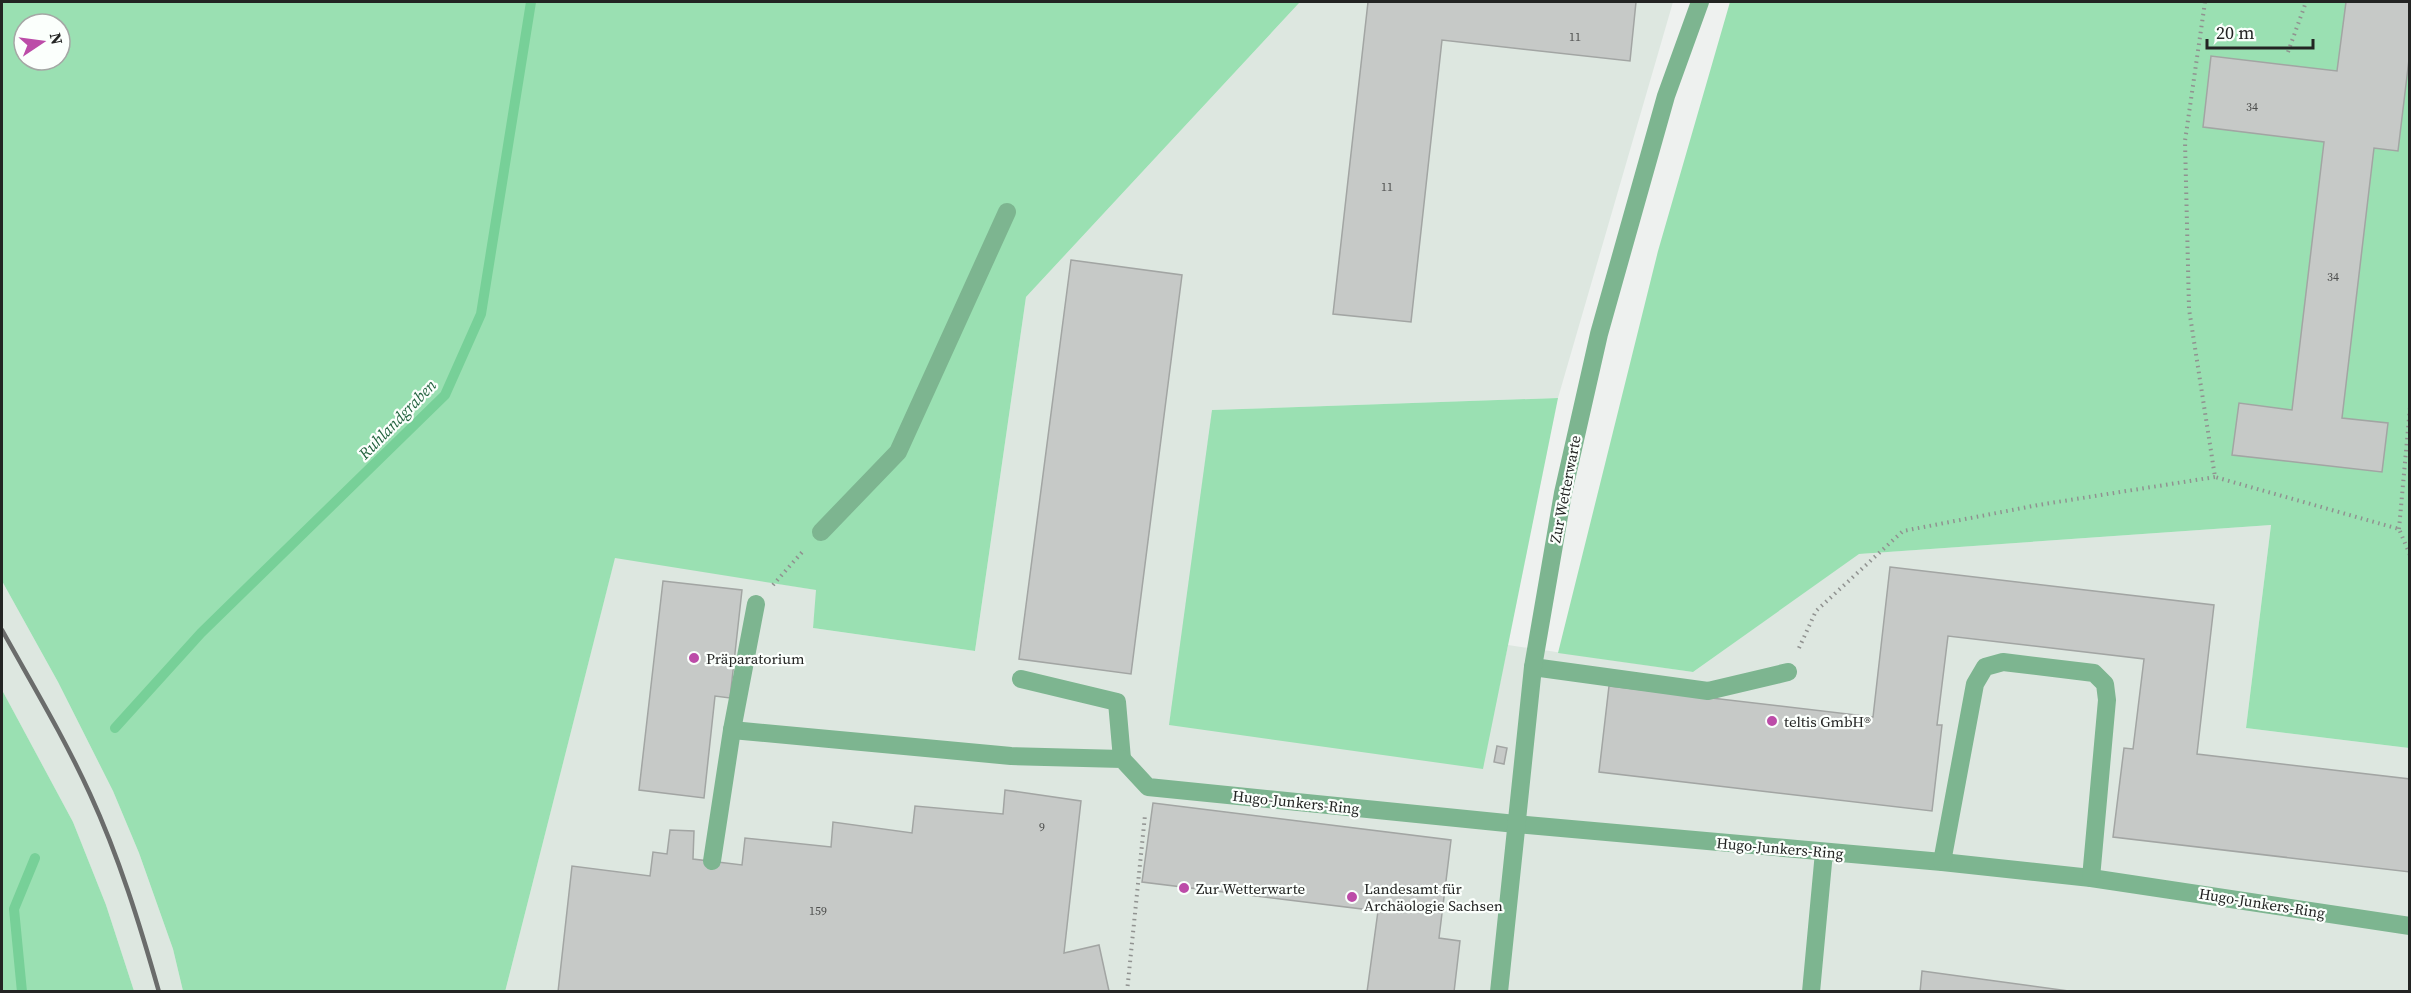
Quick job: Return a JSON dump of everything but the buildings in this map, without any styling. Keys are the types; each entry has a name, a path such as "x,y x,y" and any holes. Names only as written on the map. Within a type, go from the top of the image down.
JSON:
{"street":[{"name":"Zur Wetterwarte","path":"1499,992 1533,667 1563,493 1599,334 1666,96 1700,2"},
{"path":"821,532 898,452 1006,212"},
{"path":"712,861 732,730 756,604"},
{"path":"1942,862 1975,684 1985,667 2003,663 2014,664 2094,673 2105,684 2107,700 2091,878"},
{"path":"1533,667 1708,691 1788,672"},
{"path":"1021,679 1117,702 1122,759 1148,787"},
{"path":"732,730 1011,756 1122,759"},
{"name":"Hugo-Junkers-Ring","path":"1148,787 2091,878 2409,926"},
{"path":"1811,992 1824,852"}],"path":[{"path":"2205,2 2185,141 2189,309 2215,477"},
{"path":"2288,52 2306,2"},
{"path":"2409,407 2399,530 2409,555"},
{"path":"1788,672 1816,611 1903,531 2038,505 2215,477 2399,530"},
{"path":"756,604 821,532"},
{"path":"1127,992 1148,787"}],"shaded area":[{"path":"1300,2 1673,2 1558,398 1212,410 1482,768 1508,645 1693,672 1858,554 2271,525 2246,728 2409,748 2409,991 505,992 615,557 817,590 813,628 975,651 1026,297"},
{"path":"2,581 58,682 113,791 139,853 173,949 183,991 134,991 106,905 73,822 2,690"}],"green space":[{"path":"2,2 1300,2 1026,297 975,651 813,628 816,590 615,558 505,992 183,991 173,949 139,853 113,791 58,682 2,581"},
{"path":"1730,2 2409,2 2409,748 2246,728 2271,525 1859,554 1693,672 1558,653 1658,251"},
{"path":"1558,398 1483,769 1169,725 1212,410"},
{"path":"2,690 73,822 106,905 134,991 2,991"}],"waterway":[{"name":"Ruhlandgraben","path":"115,728 201,633 445,395 481,314 531,2"},
{"name":"Ruhlandgraben","path":"22,992 14,909 35,858"}],"railway":[{"path":"2,630 70,752 101,818 128,892 159,992"}],"place":[{"name":"Präparatorium","path":"694,658"},
{"name":"teltis GmbH®","path":"1772,721"},
{"name":"Zur Wetterwarte","path":"1184,888"},
{"name":"Landesamt für Archäologie Sachsen","path":"1352,897"}]}
